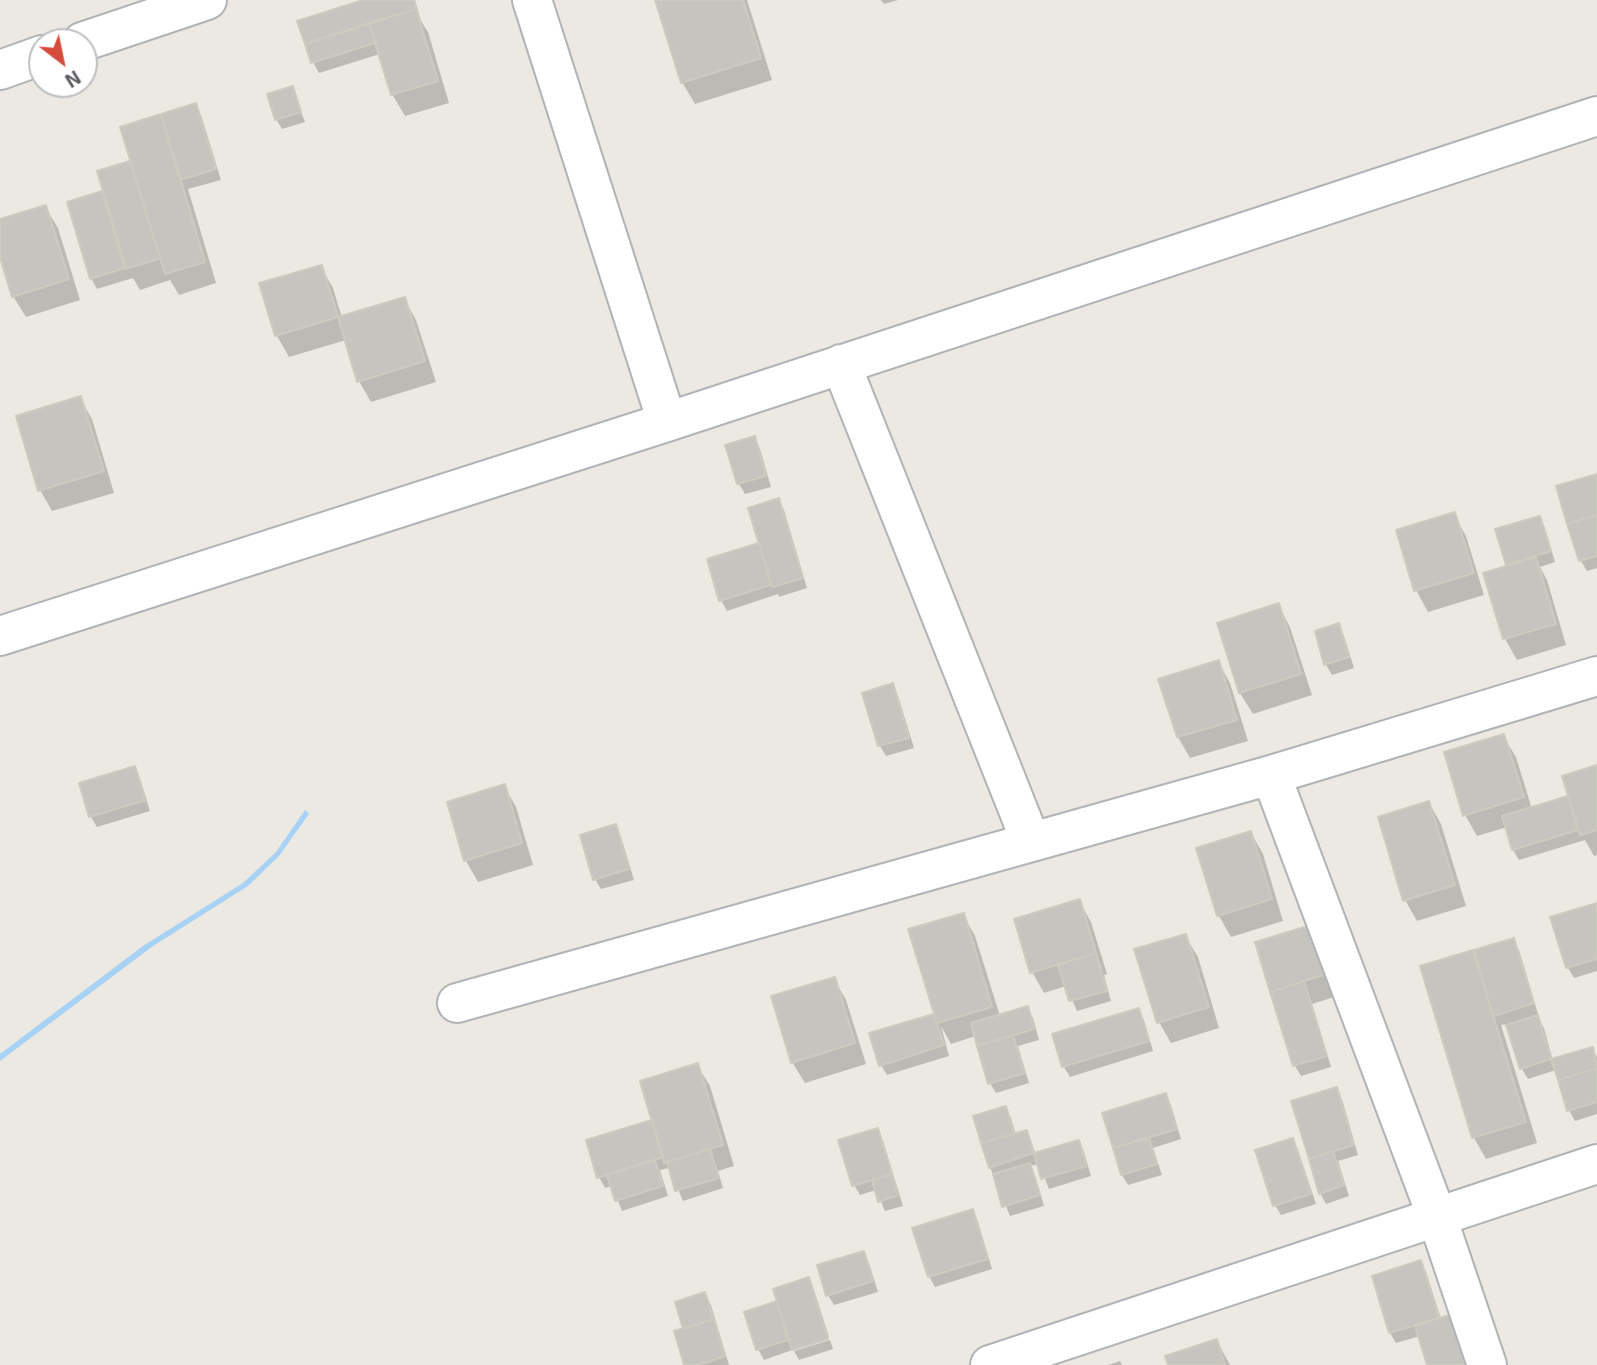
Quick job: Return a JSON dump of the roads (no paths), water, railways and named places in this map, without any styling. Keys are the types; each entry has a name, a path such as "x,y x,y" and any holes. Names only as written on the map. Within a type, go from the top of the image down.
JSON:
{"street":[{"path":"98,37 207,0"},
{"path":"532,0 667,422"},
{"path":"0,70 28,60"},
{"path":"0,636 667,422 1597,116"},
{"path":"841,364 1031,842"},
{"path":"457,1003 1271,775 1597,676"},
{"path":"1271,775 1437,1217 1487,1365"},
{"path":"990,1365 1597,1164"}],"water":[{"path":"305,810 309,814 279,856 248,886 153,946 0,1061 0,1054 143,946 243,883 276,852"}]}
